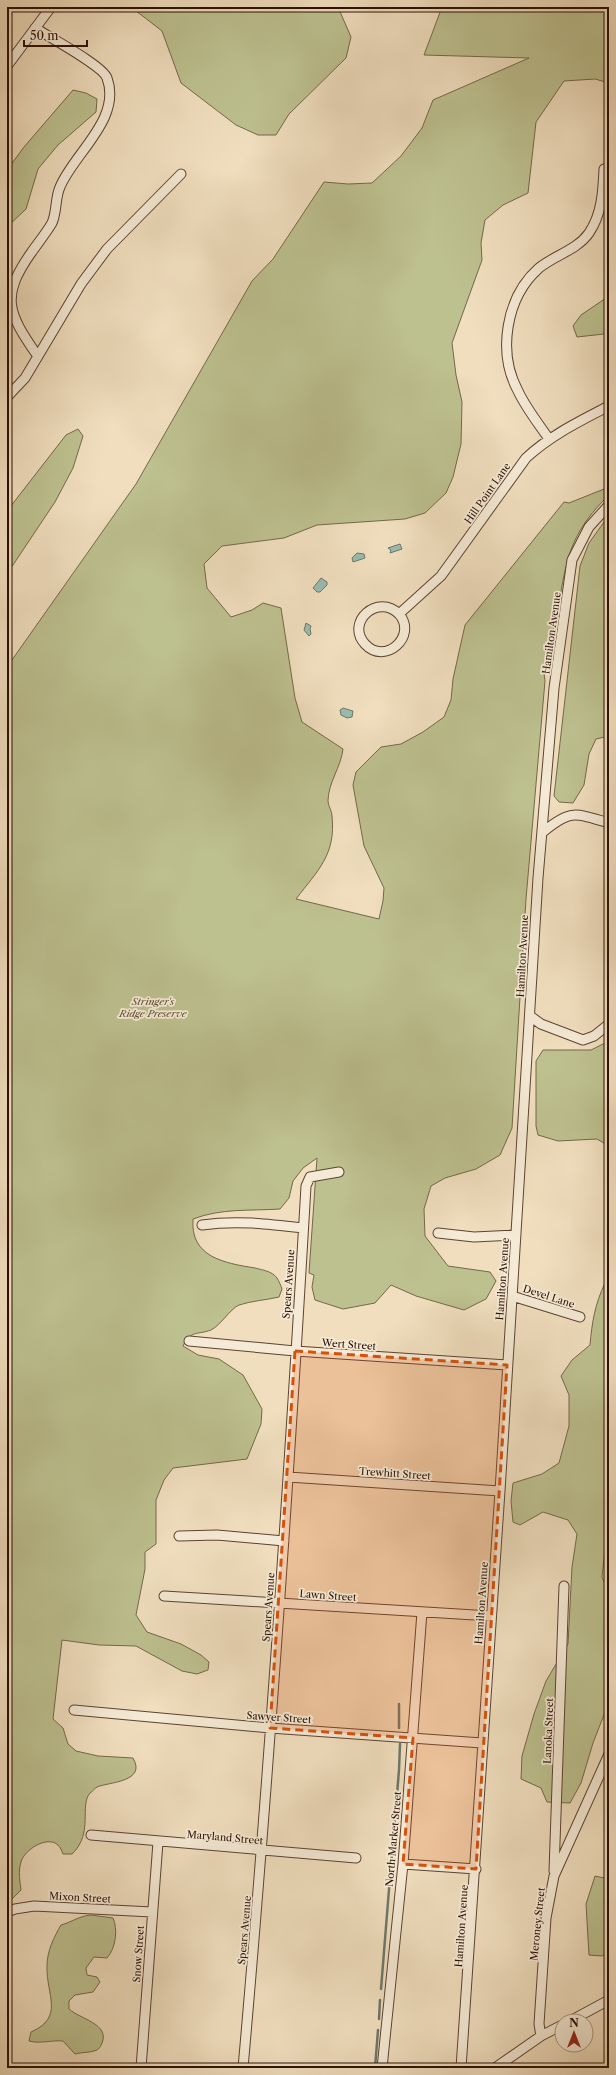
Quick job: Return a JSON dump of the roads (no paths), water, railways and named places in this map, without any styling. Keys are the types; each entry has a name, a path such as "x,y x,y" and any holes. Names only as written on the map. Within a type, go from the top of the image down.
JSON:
{"street":[{"path":"7,66 51,7"},
{"path":"35,28 98,68 107,77 110,106 104,119 66,174 59,189 52,222 23,264 13,283 10,305 24,337 37,355"},
{"path":"549,439 515,385 507,356 509,318 519,293 535,272 580,243 589,233 599,209 604,169"},
{"path":"7,397 25,378 37,355 81,284 107,249 181,174"},
{"name":"Hill Point Lane","path":"399,614 441,576 517,469 530,454 549,439 609,406"},
{"name":"Hamilton Avenue","path":"461,2068 476,1869 482,1743 500,1491 538,878 554,688 572,560 589,527 609,505"},
{"path":"383,606 393,609 399,614 404,621 405,630 403,639 397,647 392,650 380,652 372,650 365,644 360,635 359,627 362,618 368,611 383,606"},
{"path":"543,832 560,818 570,814 581,814 609,823"},
{"path":"530,1016 541,1024 583,1040 594,1036 609,1024"},
{"name":"Spears Avenue","path":"243,2068 262,1851 284,1541 306,1186 310,1177 339,1172"},
{"path":"202,1225 224,1222 259,1223 303,1228"},
{"path":"438,1233 474,1237 516,1235"},
{"name":"Devel Lane","path":"512,1296 580,1317"},
{"name":"Wert Street","path":"189,1341 295,1351 507,1365"},
{"name":"Trewhitt Street","path":"288,1477 500,1491"},
{"path":"179,1536 217,1535 284,1541"},
{"name":"Lanoka Street","path":"554,1876 564,1586"},
{"name":"Lawn Street","path":"164,1596 491,1616"},
{"name":"North Market Street","path":"382,2068 403,1864 422,1612"},
{"name":"Sawyer Street","path":"74,1710 270,1728 482,1743"},
{"name":"Meroney Street","path":"541,2036 539,2024 546,1918 554,1876 609,1754"},
{"name":"Maryland Street","path":"91,1835 356,1858"},
{"name":"Snow Street","path":"141,2068 158,1842"},
{"path":"403,1864 476,1869"},
{"name":"Mixon Street","path":"7,1912 34,1906 152,1912"},
{"path":"585,2013 609,2000"},
{"path":"495,2068 541,2036 554,2029"}],"waterway":[{"path":"399,1704 399,1728"},
{"path":"391,1867 400,1744"},
{"path":"381,1989 390,1877"},
{"path":"379,2019 380,2000"},
{"path":"375,2068 378,2030"}],"park label":[{"name":"Stringer's Ridge Preserve","path":"153,1006"}]}
